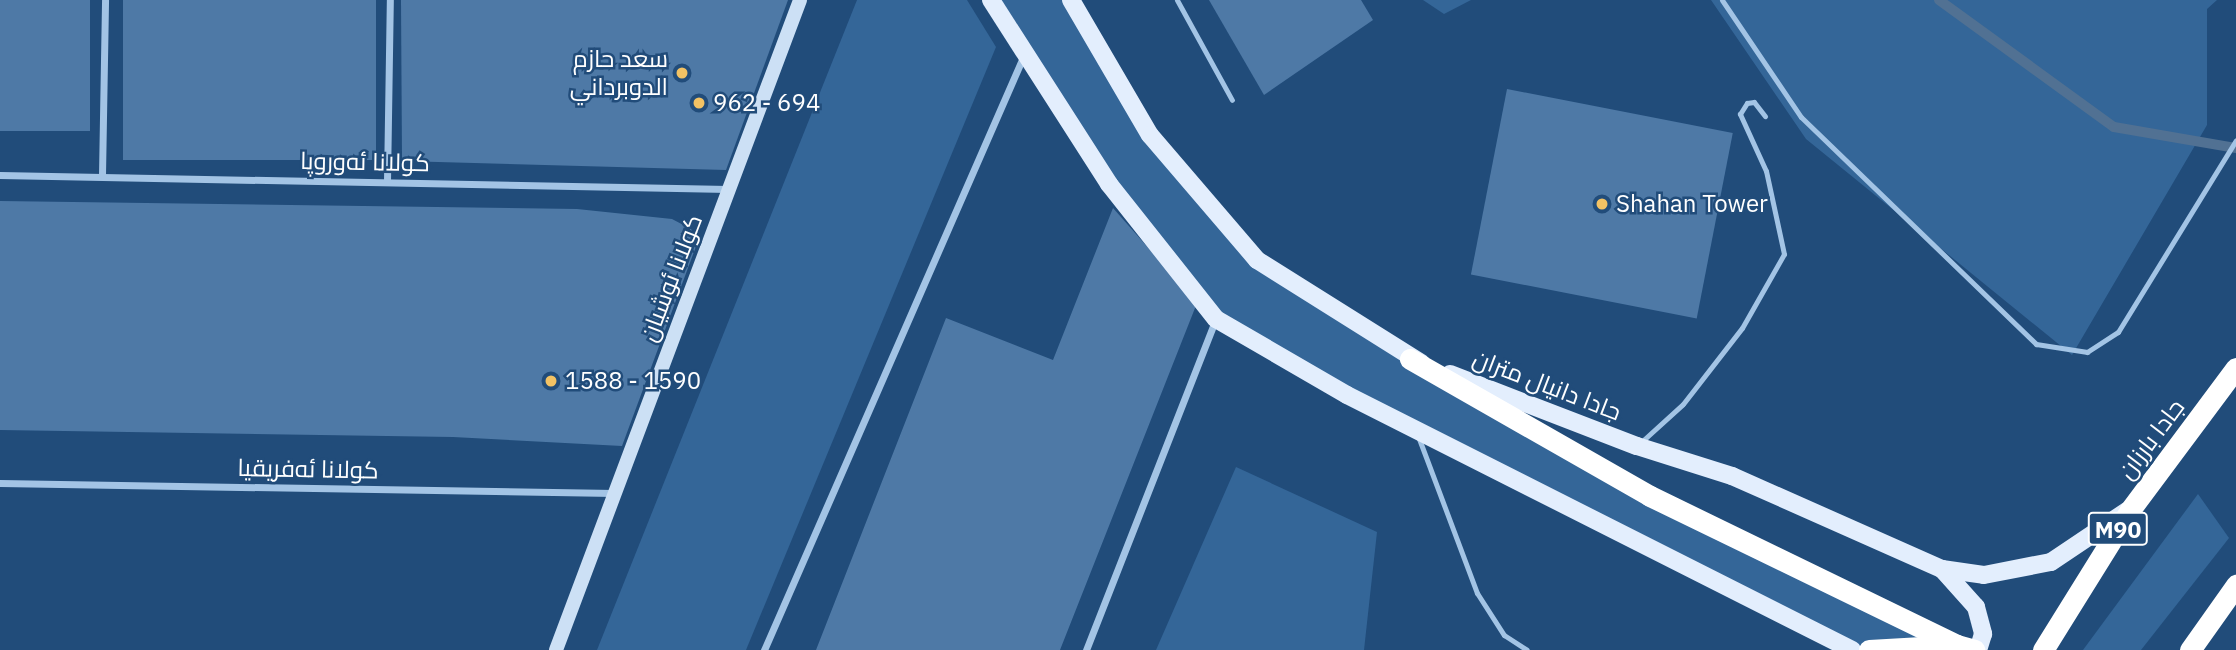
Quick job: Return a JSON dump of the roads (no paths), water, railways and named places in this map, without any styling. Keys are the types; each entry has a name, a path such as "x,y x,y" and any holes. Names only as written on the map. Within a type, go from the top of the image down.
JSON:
{"highway":[{"path":"1410,359 1650,496 1969,648"},
{"name":"جادا بارزان","path":"2043,650 2130,510 2236,368"},
{"path":"2190,650 2236,585"},
{"path":"1869,650 1969,648"}],"main road":[{"path":"991,0 1109,184 1216,319 1347,395 1414,425 1852,650"},
{"name":"جادا دانيال متران","path":"1071,0 1150,135 1257,260 1410,359 1637,446 1732,476 1942,569 1984,575 2051,562 2130,510"},
{"path":"1942,569 1976,607 1983,634 1969,648"}],"street":[{"path":"102,175 105,0"},
{"path":"387,181 390,0"},
{"name":"كولانا ئوشيان","path":"556,650 800,0"},
{"path":"764,650 1024,55"},
{"name":"كولانا ئه‌وروپا","path":"0,175 729,189"},
{"path":"1086,650 1216,319"},
{"name":"كولانا ئه‌فریقیا","path":"0,483 615,493"}],"lane":[{"path":"1177,0 1232,100"},
{"path":"1722,0 1801,117 2036,344 2087,352 2118,332 2236,139"},
{"path":"1637,446 1683,404 1742,328 1784,254 1766,171 1740,114 1754,102 1765,116"},
{"path":"1414,425 1477,593 1504,635 1527,650"}],"waterway":[{"path":"1939,0 2114,127 2236,148"}],"place":[{"name":"سعد حازم الدوبرداني","path":"682,73"},
{"name":"962 - 694","path":"699,103"},
{"name":"Shahan Tower","path":"1602,204"},
{"name":"1588 - 1590","path":"551,381"}]}
